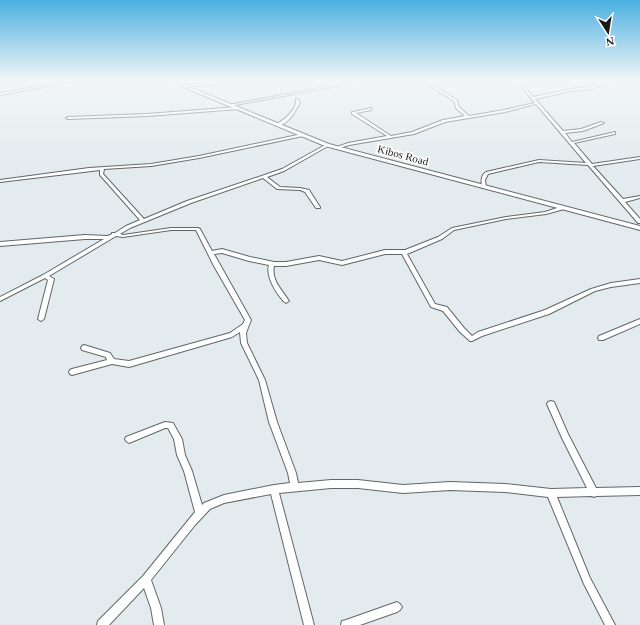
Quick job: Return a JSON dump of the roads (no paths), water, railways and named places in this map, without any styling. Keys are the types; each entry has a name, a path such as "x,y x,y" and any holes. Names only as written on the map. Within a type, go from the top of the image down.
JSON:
{"main road":[{"name":"Kibos Road","path":"241,109 336,148 640,228"}],"street":[{"path":"68,118 147,115 223,109"},
{"path":"278,125 290,117 294,109"},
{"path":"369,109 352,114 391,137"},
{"path":"459,109 468,117"},
{"path":"336,148 348,144 413,133 438,123 510,109"},
{"path":"542,109 640,222"},
{"path":"562,132 582,130 602,123"},
{"path":"571,143 614,133"},
{"path":"0,181 84,170 151,165 285,140 302,135"},
{"path":"0,299 45,276 112,236 142,221 189,202 264,178 291,167 327,145"},
{"path":"484,187 483,180 486,174 506,167 539,161 590,164 640,158"},
{"path":"102,169 101,174 150,232"},
{"path":"264,178 279,188 306,190 318,207"},
{"path":"622,201 640,197"},
{"path":"211,253 222,251 272,264 286,264 320,258 342,262 385,252 406,252 440,238 452,229 506,218 546,213 562,208"},
{"path":"0,244 85,237 123,236 182,228 198,229 248,320 243,333 244,343 262,380 273,422 292,473 295,486"},
{"path":"406,252 404,254 430,302 434,307 445,309 462,330 472,339 480,334 547,312 593,290 640,281"},
{"path":"272,264 270,271 274,283 286,301"},
{"path":"41,319 51,279 45,276"},
{"path":"601,338 640,321"},
{"path":"72,372 112,361 129,364 232,335 245,325"},
{"path":"84,348 108,355 112,361"},
{"path":"551,404 565,436 594,493"},
{"path":"129,439 165,425 170,425 174,428 200,514"},
{"path":"102,625 146,579 180,535 207,506 224,499 295,486 351,484 403,489 450,486 505,488 551,493 640,491"},
{"path":"274,489 309,625"},
{"path":"551,493 587,581 610,625"},
{"path":"146,579 156,608 158,625"},
{"path":"346,625 397,607"}]}
